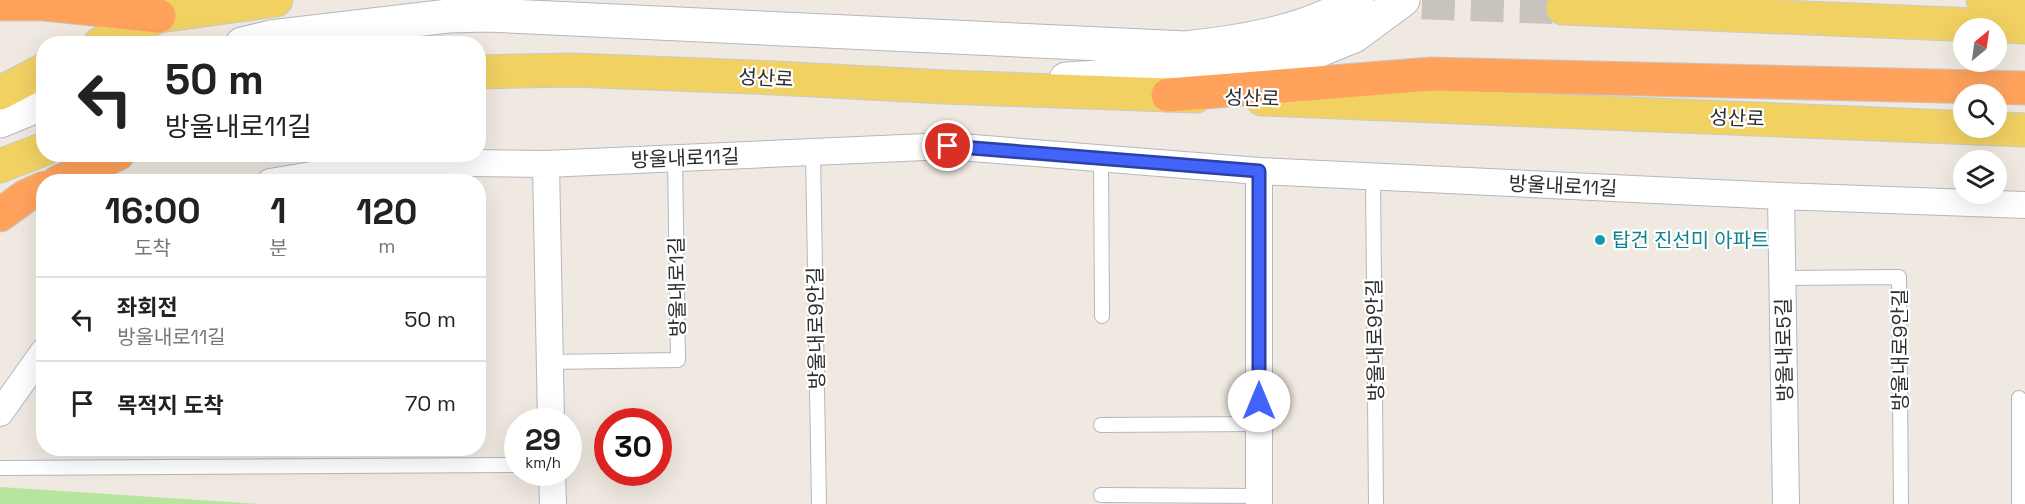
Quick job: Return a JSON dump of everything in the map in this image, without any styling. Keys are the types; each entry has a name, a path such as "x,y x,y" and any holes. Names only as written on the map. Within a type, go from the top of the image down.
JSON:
{"highway":[{"path":"0,4 52,2 159,16"},
{"path":"1168,95 1431,74 2025,88"},
{"path":"75,174 101,162"},
{"path":"0,215 36,192"}],"main road":[{"path":"117,36 159,16 276,0"},
{"path":"287,36 448,16 488,15 1186,48 1261,37 1296,28 1336,13 1357,0"},
{"path":"945,87 1243,68 1317,51 1354,36 1403,0"},
{"path":"1983,0 2025,1"},
{"path":"1563,8 2025,27"},
{"name":"성산로","path":"486,72 572,70 2025,130"},
{"path":"0,93 36,74"},
{"path":"0,121 36,106"},
{"path":"0,166 36,152"}],"street":[{"name":"방울내로11길","path":"317,174 388,162 546,164 948,146 1259,171 1781,196 2025,205"},
{"path":"546,164 551,408"},
{"path":"1259,171 1259,500"},
{"name":"방울내로5길","path":"1781,196 1786,504"},
{"path":"0,413 36,362"},
{"path":"552,486 553,504"}],"lane":[{"name":"방울내로9안길","path":"813,152 819,504"},
{"name":"방울내로1길","path":"550,362 678,360 675,158"},
{"path":"1101,159 1102,316"},
{"name":"방울내로9안길","path":"1373,177 1376,504"},
{"name":"방울내로9안길","path":"1783,278 1899,277 1901,504"},
{"path":"2019,398 2019,504"},
{"path":"1101,425 1259,424"},
{"path":"0,468 504,465"},
{"path":"1101,495 1259,500"}],"green space":[{"path":"0,487 261,504 0,504"}],"tunnel":[{"path":"1373,1 1563,8"}],"place":[{"name":"탑건 진선미 아파트","path":"1600,240"}],"route":[{"path":"948,146 1259,171 1259,401"}]}
